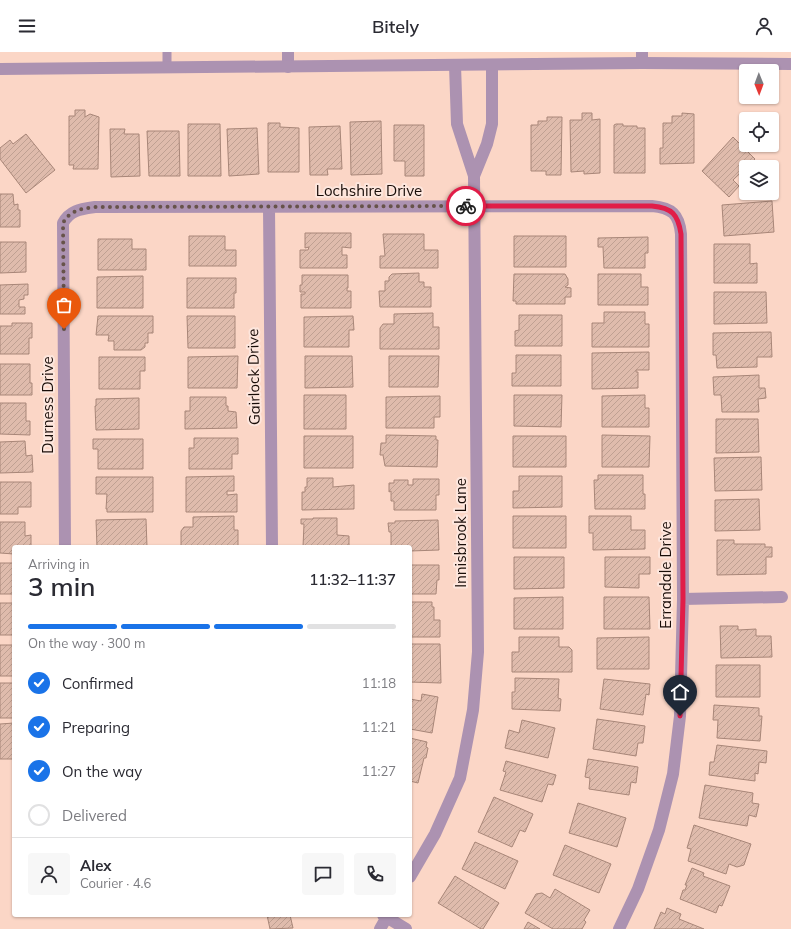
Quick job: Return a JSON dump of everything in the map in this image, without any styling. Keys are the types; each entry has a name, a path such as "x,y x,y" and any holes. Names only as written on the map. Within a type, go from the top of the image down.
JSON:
{"street":[{"path":"288,52 288,67"},
{"path":"0,69 492,65 642,58 791,64"},
{"name":"Innisbrook Lane","path":"412,874 435,834 460,778 473,710 478,652 474,176 457,124 455,65"},
{"name":"Innisbrook Lane","path":"474,176 487,144 492,124 492,65"},
{"name":"Lochshire Drive","path":"67,216 76,210 95,207 652,206 662,207 672,212"},
{"name":"Gairlock Drive","path":"269,207 272,545"},
{"name":"Errandale Drive","path":"619,929 638,889 656,837 674,774 680,716 683,599 681,234 679,222 672,212"},
{"name":"Durness Drive","path":"65,545 63,223 67,216"},
{"path":"683,599 782,597"},
{"path":"380,929 386,917"},
{"path":"388,917 406,929"}],"lane":[{"path":"167,52 167,68"}],"building":[{"path":"75,110 85,110 85,117 90,114 99,117 98,169 73,169 74,165 69,165 69,116 75,116"},
{"path":"582,113 592,113 592,120 600,119 600,173 584,174 584,171 571,172 570,120 582,120"},
{"path":"682,113 694,114 694,163 660,164 660,148 663,148 663,123 672,123 672,116 682,116"},
{"path":"547,117 562,117 561,175 546,175 546,171 531,171 531,125 538,125 538,121 547,121"},
{"path":"381,121 382,174 351,175 350,122"},
{"path":"268,123 280,123 280,127 299,128 299,172 268,172"},
{"path":"188,124 220,124 221,176 188,176"},
{"path":"394,125 424,125 424,176 405,176 405,161 394,161"},
{"path":"614,125 645,128 645,173 614,173"},
{"path":"340,126 342,169 327,169 328,175 310,175 309,127"},
{"path":"257,128 259,174 229,176 227,129"},
{"path":"110,129 125,129 124,134 139,134 140,176 111,177"},
{"path":"147,131 179,131 180,176 149,176"},
{"path":"26,134 55,170 26,193 0,159 0,148 10,140 13,144"},
{"path":"733,137 739,143 739,152 748,152 755,159 739,160 739,174 733,180 739,186 729,197 702,171"},
{"path":"0,194 13,194 14,205 18,204 18,210 20,210 20,227 0,227"},
{"path":"772,201 774,232 724,236 722,205"},
{"path":"305,233 351,233 351,248 342,247 342,255 347,255 347,268 300,268 300,250 308,250 309,247 305,248"},
{"path":"383,234 424,234 424,250 438,250 438,268 380,268 380,256 385,256"},
{"path":"189,236 225,236 225,250 236,250 236,266 189,266"},
{"path":"514,236 566,236 566,267 514,267"},
{"path":"648,237 648,253 645,253 645,268 604,268 603,247 598,247 598,238"},
{"path":"98,239 132,239 132,249 146,249 146,270 98,270"},
{"path":"0,242 26,242 26,272 0,273"},
{"path":"714,244 750,244 750,264 757,263 757,283 714,283"},
{"path":"419,273 419,282 424,282 424,287 431,287 431,307 380,307 379,291 385,291 385,281 389,281 389,277 392,274"},
{"path":"514,274 565,274 568,279 568,285 565,287 571,288 571,297 565,297 565,304 516,304 516,301 513,301"},
{"path":"598,274 641,274 641,287 648,287 648,305 598,305"},
{"path":"302,275 348,275 347,291 351,291 351,308 301,308 301,294 305,294 305,292 300,292"},
{"path":"143,276 143,308 97,308 97,277"},
{"path":"187,278 236,278 234,308 187,308"},
{"path":"28,284 28,295 24,295 24,299 19,300 19,307 25,307 25,314 0,314 0,285"},
{"path":"714,292 766,292 767,323 714,324"},
{"path":"604,312 645,312 645,324 649,324 649,347 592,347 592,323 604,323"},
{"path":"433,313 433,327 439,327 439,349 380,349 380,328 383,324 394,324 394,314"},
{"path":"519,315 562,315 562,346 515,346 515,331 519,330"},
{"path":"98,316 153,316 153,333 148,333 148,343 145,343 145,347 141,350 114,350 114,341 108,341 109,335 96,335"},
{"path":"187,316 235,316 235,348 188,348"},
{"path":"353,316 354,330 349,330 349,347 304,347 304,317"},
{"path":"12,323 32,323 32,338 29,338 29,354 0,354 0,326 12,326"},
{"path":"771,332 772,357 757,357 757,367 717,368 716,355 713,355 713,333"},
{"path":"649,352 649,370 636,370 636,372 638,372 638,388 592,389 592,353"},
{"path":"516,355 561,355 561,386 512,386 512,373 516,373"},
{"path":"238,356 237,388 188,388 188,357"},
{"path":"305,356 352,356 353,387 305,388"},
{"path":"389,356 439,356 438,387 389,387"},
{"path":"99,357 145,357 145,371 140,371 140,389 99,389"},
{"path":"0,364 30,364 30,383 32,383 32,395 0,395"},
{"path":"759,375 759,388 765,388 766,398 758,399 759,412 722,412 721,395 714,395 713,377"},
{"path":"304,395 346,395 346,429 304,429"},
{"path":"514,395 562,395 561,427 514,426"},
{"path":"645,395 645,408 649,408 649,427 602,427 602,396"},
{"path":"440,396 440,417 434,417 434,428 386,428 386,397"},
{"path":"190,397 226,397 226,406 228,406 228,411 236,412 237,428 185,429 185,411 190,411"},
{"path":"139,398 139,429 96,430 96,399"},
{"path":"0,403 26,403 26,421 30,421 30,435 0,434"},
{"path":"716,419 758,419 759,452 716,453"},
{"path":"386,435 436,436 436,440 438,440 437,467 385,466 383,455 380,455 381,443 386,443"},
{"path":"602,435 650,436 649,467 602,467"},
{"path":"304,436 353,436 353,468 304,468"},
{"path":"513,436 566,436 566,467 513,467"},
{"path":"194,438 238,438 238,454 232,454 232,469 189,469 189,448 194,448"},
{"path":"93,439 143,439 143,469 98,469 98,449 93,449"},
{"path":"25,441 26,456 32,455 33,472 0,473 0,442"},
{"path":"761,457 762,490 715,491 714,458"},
{"path":"598,475 643,475 645,509 595,509 594,480 598,480"},
{"path":"234,476 234,491 227,491 227,495 237,494 237,512 186,512 186,477"},
{"path":"519,476 562,476 562,507 513,508 513,491 519,491"},
{"path":"96,477 153,477 153,512 107,512 107,494 96,494"},
{"path":"307,478 333,478 333,487 354,485 354,509 302,510 302,492 305,492 305,487 307,487"},
{"path":"413,479 439,479 439,495 436,495 436,510 394,510 394,501 391,501 391,491 389,492 389,483 394,483 394,480 408,480 408,485 413,485"},
{"path":"0,482 31,482 31,507 18,507 18,514 0,514"},
{"path":"759,499 760,530 715,531 715,500"},
{"path":"234,516 234,530 238,530 238,545 181,545 181,531 184,527 193,527 193,517"},
{"path":"513,516 566,516 566,548 513,548"},
{"path":"589,516 631,516 631,530 645,530 645,549 593,550 593,533 589,533"},
{"path":"337,518 337,535 349,536 349,545 303,545 304,524 301,524 301,519"},
{"path":"146,519 147,545 97,545 96,520"},
{"path":"438,520 439,550 412,551 412,545 391,545 391,532 389,532 388,523 395,523 395,521"},
{"path":"0,522 25,522 25,536 31,535 31,545 12,545 12,554 0,553"},
{"path":"717,540 734,540 734,544 765,544 765,547 772,547 772,557 766,557 766,574 717,575"},
{"path":"514,557 564,557 564,588 514,589"},
{"path":"605,557 650,557 650,574 639,574 639,588 605,587"},
{"path":"0,563 12,563 12,594 0,594"},
{"path":"412,565 439,565 439,580 437,580 436,594 412,594"},
{"path":"563,597 563,629 514,629 514,598"},
{"path":"604,597 649,597 650,629 604,629"},
{"path":"412,602 432,602 432,607 434,607 434,620 440,620 440,637 412,637"},
{"path":"0,603 12,603 12,635 0,635"},
{"path":"720,626 738,626 738,630 756,629 756,636 771,636 772,657 721,658"},
{"path":"519,637 559,637 559,647 569,647 572,650 572,672 512,672 512,652 519,652"},
{"path":"649,637 649,669 597,669 597,638"},
{"path":"412,644 440,644 441,683 412,682"},
{"path":"0,645 12,645 12,676 0,676"},
{"path":"716,665 760,665 760,697 716,697"},
{"path":"515,678 559,679 558,698 561,699 560,711 512,709 512,692 515,692"},
{"path":"604,679 650,684 649,695 646,694 643,715 600,709"},
{"path":"0,683 12,683 12,718 0,718"},
{"path":"422,694 438,697 432,733 412,729 412,699 421,701"},
{"path":"714,705 759,708 759,716 762,716 760,741 717,738 718,720 713,720"},
{"path":"597,719 645,726 643,743 638,743 636,756 593,749"},
{"path":"522,720 555,728 548,758 505,748 509,730 519,733"},
{"path":"12,723 12,759 0,759 0,724"},
{"path":"412,738 427,742 426,747 428,748 418,783 412,782"},
{"path":"717,745 767,751 766,763 759,762 758,774 755,773 755,781 709,775 710,762 714,762"},
{"path":"588,759 638,767 636,783 631,782 629,795 589,789 590,778 585,777"},
{"path":"506,761 556,775 553,785 548,784 542,802 500,790 506,772 503,771"},
{"path":"705,785 753,793 752,803 759,804 756,817 749,815 747,826 699,818"},
{"path":"494,797 533,814 525,832 520,830 512,847 478,832"},
{"path":"578,803 626,818 617,847 569,833"},
{"path":"694,825 751,844 744,865 737,867 729,864 726,874 688,861 691,849 687,848"},
{"path":"475,842 518,861 505,889 462,869"},
{"path":"565,845 611,864 599,893 553,875"},
{"path":"692,868 704,873 703,876 730,886 722,906 719,905 716,913 680,899 683,890 685,890 687,885 685,885"},
{"path":"455,876 499,903 483,929 438,903"},
{"path":"555,889 590,910 584,920 586,922 582,929 553,929 525,913 536,894 542,893 550,898"},
{"path":"667,908 681,914 679,919 704,929 654,929 661,912 665,914"},
{"path":"267,917 290,917 293,928 270,929"},
{"path":"528,922 540,929 524,929"}],"way so far":[{"path":"64,329 63,223 67,216 76,210 95,207 466,206"}],"route":[{"path":"466,206 652,206 662,207 672,212 679,222 681,234 683,599 680,716"}]}
